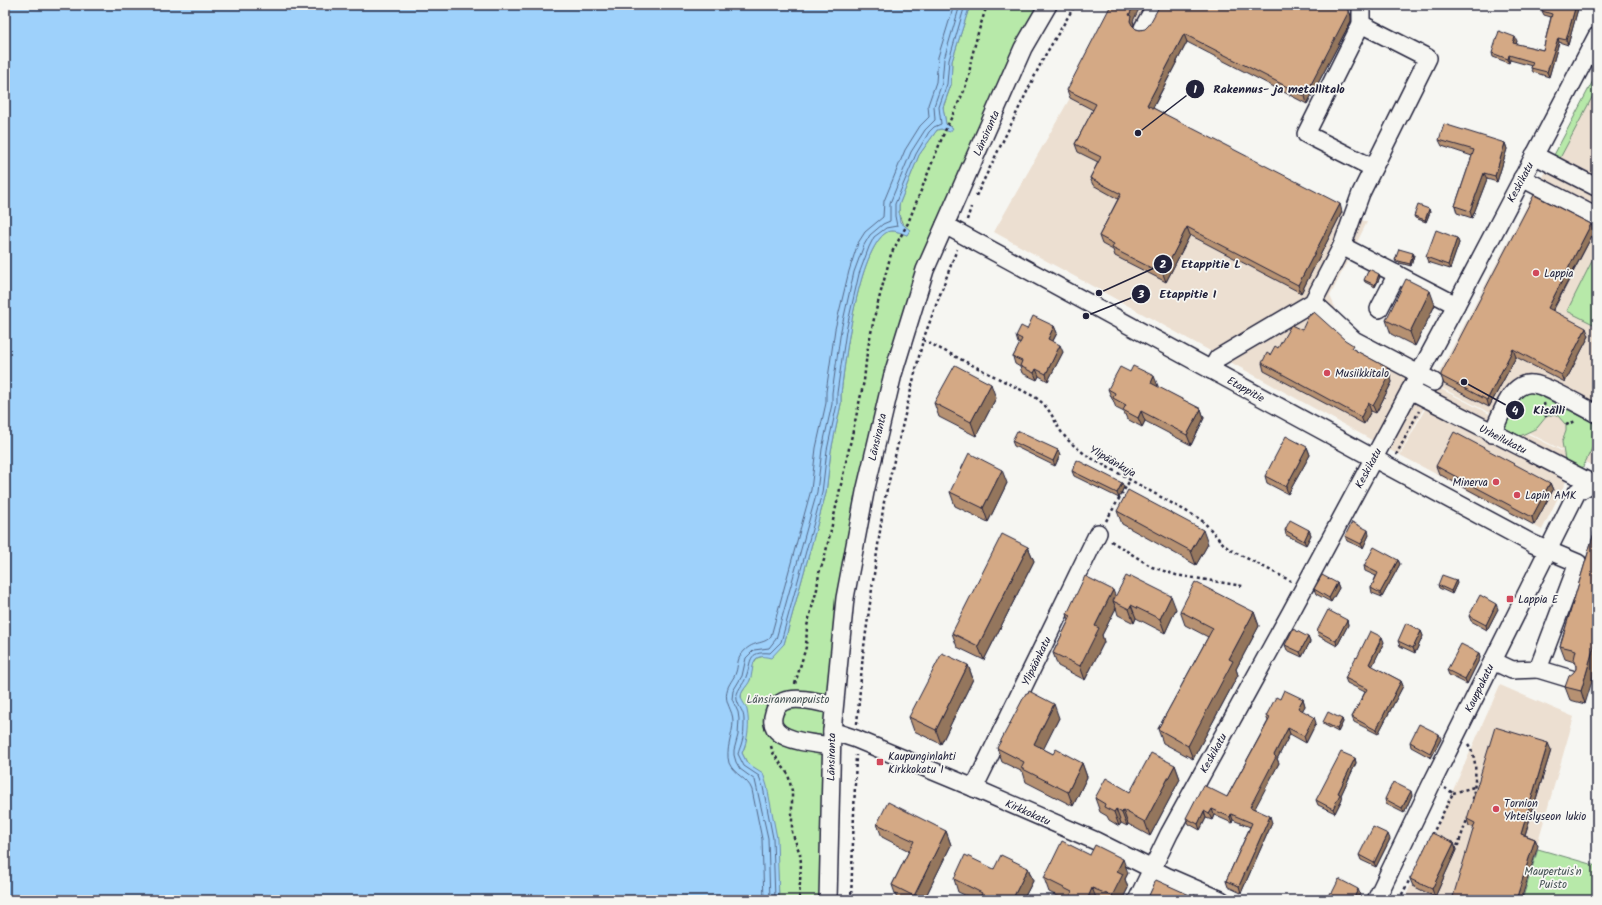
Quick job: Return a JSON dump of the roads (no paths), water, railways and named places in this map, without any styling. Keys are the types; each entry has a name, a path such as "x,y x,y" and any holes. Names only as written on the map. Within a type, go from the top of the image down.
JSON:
{"street":[{"name":"Länsiranta","path":"828,900 831,738 845,598 864,492 893,374 925,270 1023,48 1048,5"},
{"path":"1143,28 1156,5"},
{"path":"1361,5 1361,24 1306,134 1373,168"},
{"path":"1211,370 1218,358 1313,302 1342,246 1361,193 1428,58 1361,24"},
{"name":"Keskikatu","path":"1137,900 1169,834 1304,588 1456,305 1597,36"},
{"path":"1534,154 1596,187 1597,185"},
{"path":"1522,178 1597,217"},
{"name":"Etappitie","path":"945,225 1373,458 1548,551 1578,563 1538,669"},
{"path":"1342,246 1456,305"},
{"path":"1379,309 1397,274"},
{"path":"1313,302 1354,340 1418,375 1434,382"},
{"path":"1492,434 1512,395 1518,388 1525,384 1533,384 1543,387 1597,414"},
{"name":"Urheilukatu","path":"1410,390 1492,434 1595,481"},
{"name":"Kauppakatu","path":"1376,900 1577,492 1595,481"},
{"name":"Ylipäänkatu","path":"974,788 1098,533"},
{"path":"1493,661 1512,670 1538,669 1571,679"},
{"name":"Kirkkokatu","path":"834,705 789,699 782,702 776,708 773,716 773,726 779,734 795,740 831,738 856,739 1096,841 1152,869 1221,900"}],"water":[{"path":"5,5 970,5 952,61 951,85 943,107 946,124 953,128 950,132 941,129 937,130 919,155 899,205 900,222 910,230 907,235 900,232 889,231 877,242 868,260 861,282 850,332 841,394 841,404 831,451 826,493 784,644 771,658 759,657 756,659 750,680 741,696 746,706 748,721 747,737 742,753 747,763 763,773 767,786 777,838 779,900 5,900"}],"place":[{"name":"Rakennus- ja metallitalo","path":"1138,133"},
{"name":"Lappia","path":"1536,273"},
{"name":"Etappitie L","path":"1099,293"},
{"name":"Etappitie I","path":"1086,316"},
{"name":"Musiikkitalo","path":"1327,373"},
{"name":"Kisälli","path":"1464,382"},
{"name":"Minerva","path":"1496,482"},
{"name":"Lapin AMK","path":"1517,495"},
{"name":"Lappia E","path":"1510,599"},
{"name":"Kaupunginlahti Kirkkokatu I","path":"880,762"},
{"name":"Tornion Yhteislyseon lukio","path":"1496,809"}],"park label":[{"name":"Länsirannanpuisto","path":"788,699"},
{"name":"Maupertuis'n Puisto","path":"1553,877"}]}
